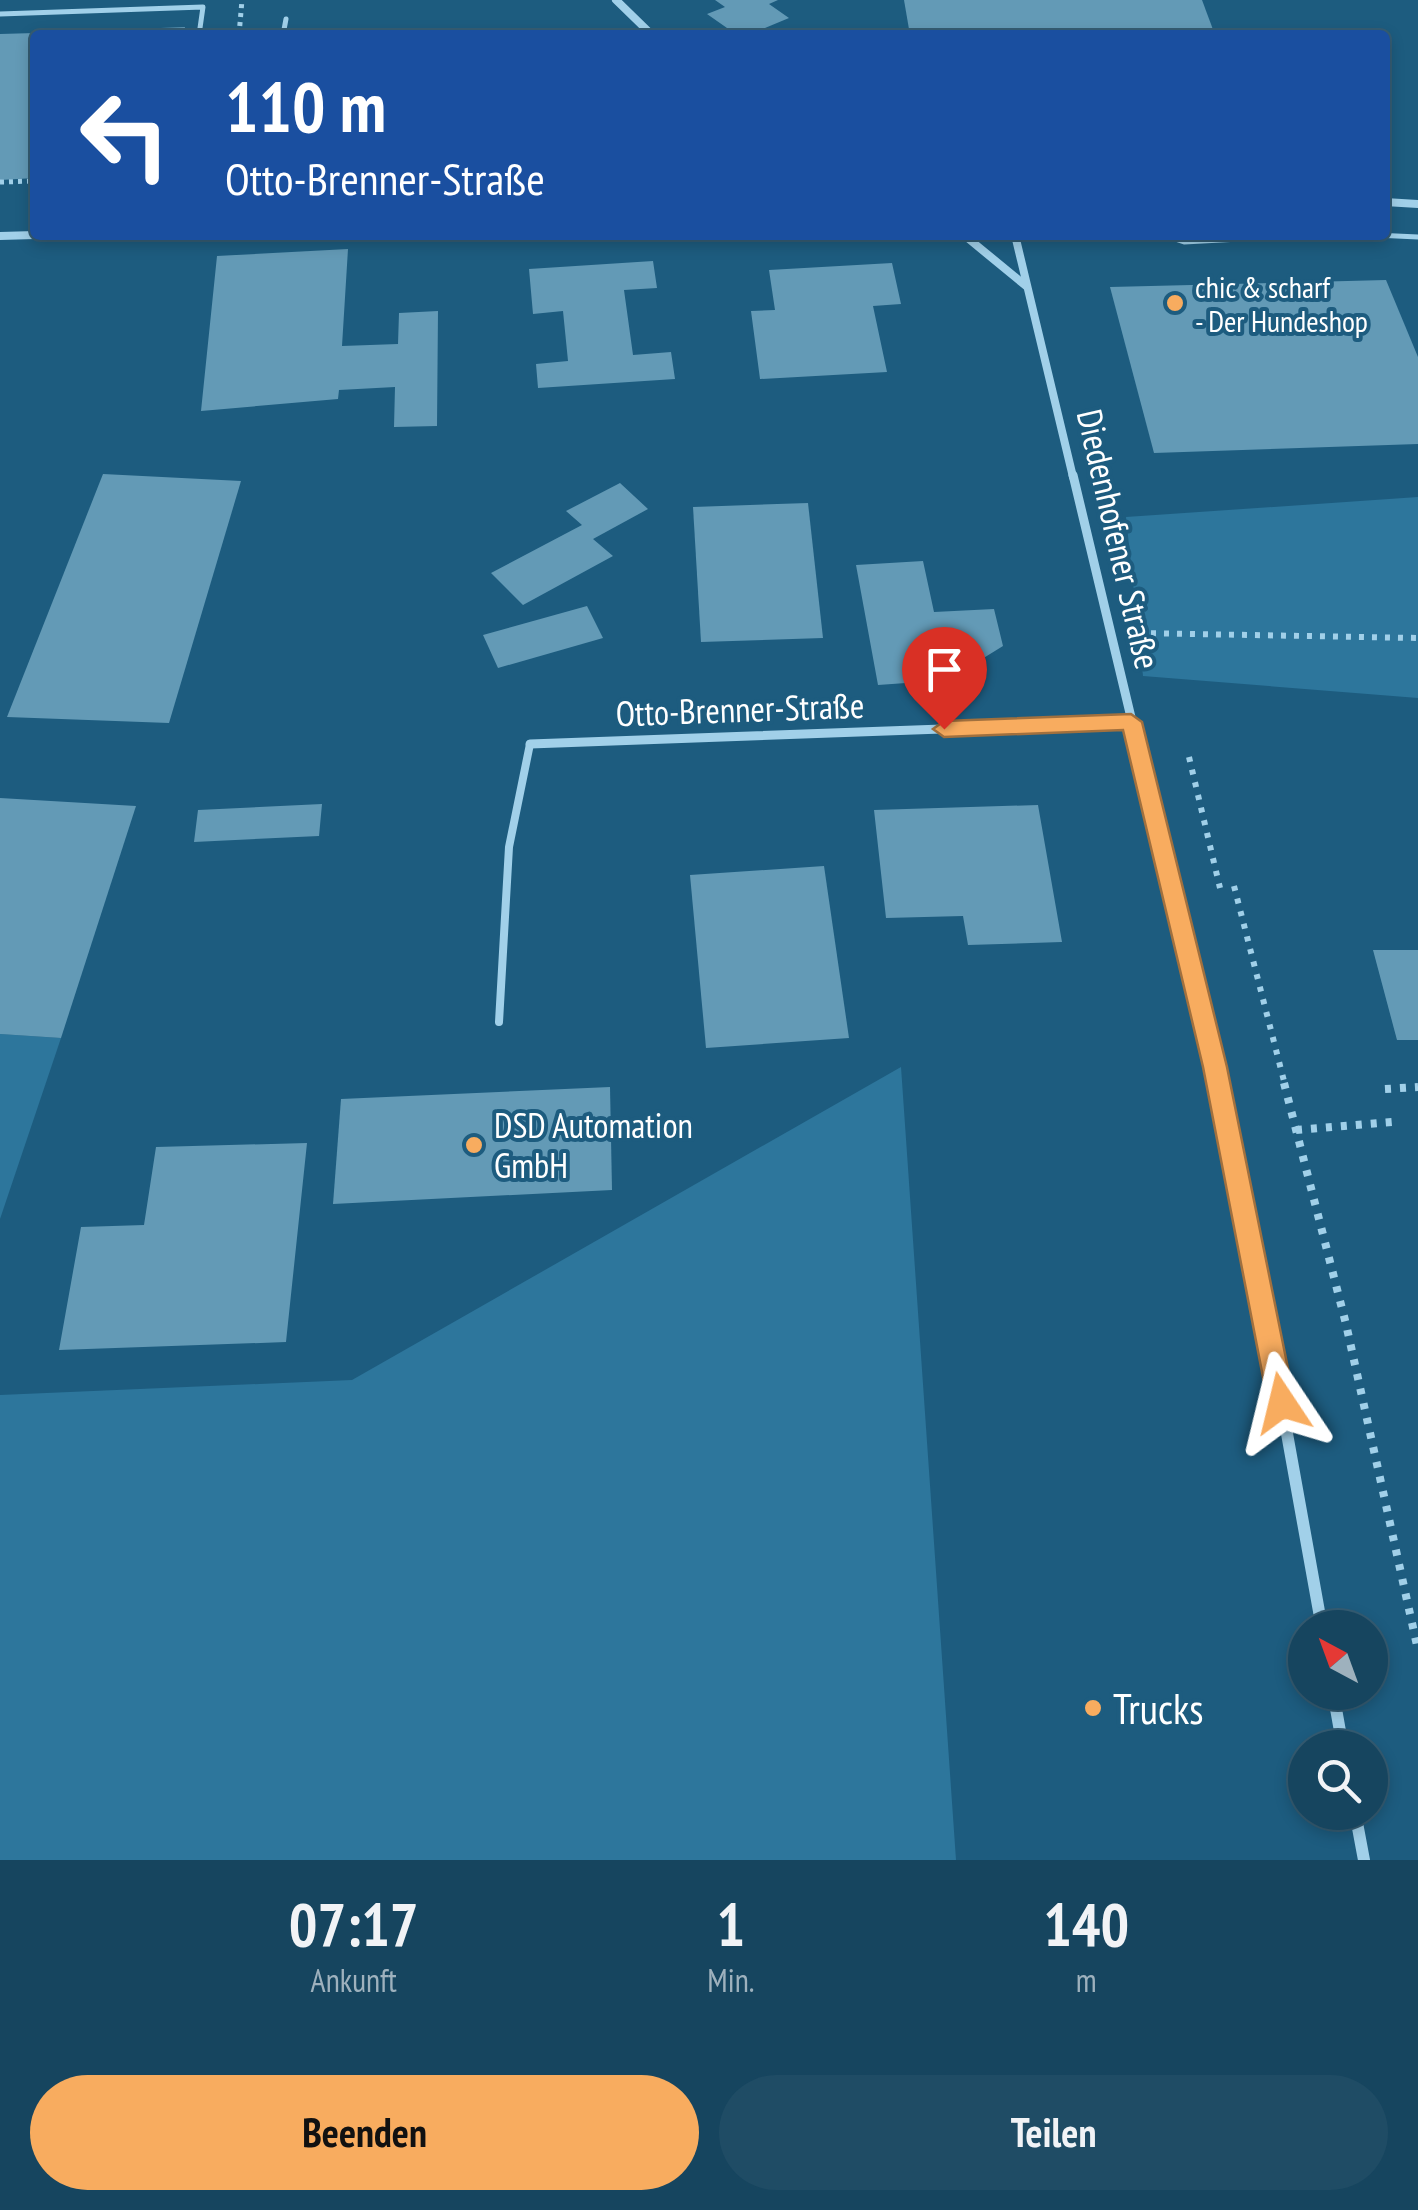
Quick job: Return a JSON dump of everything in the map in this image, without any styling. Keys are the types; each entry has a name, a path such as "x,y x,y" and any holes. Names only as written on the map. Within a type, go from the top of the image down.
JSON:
{"street":[{"path":"616,0 647,30"},
{"path":"1390,202 1418,204"},
{"path":"0,236 30,234"},
{"path":"972,240 1027,286"},
{"path":"982,240 984,248"},
{"name":"Diedenhofener Straße","path":"1016,240 1215,1067 1268,1328 1319,1610"},
{"name":"Otto-Brenner-Straße","path":"530,744 1131,722"},
{"path":"1358,1830 1364,1860"}],"lane":[{"path":"0,14 202,6 200,30"},
{"path":"283,30 286,19"},
{"path":"1390,236 1418,237"},
{"path":"1178,240 1221,240"},
{"path":"499,1022 509,844 515,792 530,744"}],"path":[{"path":"239,30 242,0"},
{"path":"0,182 30,181"},
{"path":"1112,631 1418,638"},
{"path":"1189,757 1220,888"},
{"path":"1234,886 1346,1324 1418,1650"},
{"path":"1385,1089 1418,1087"},
{"path":"1296,1130 1393,1122"}],"shaded area":[{"path":"1418,497 1418,698 1143,676 1126,517"},
{"path":"0,1034 61,1038 0,1219"},
{"path":"901,1067 956,1860 0,1860 0,1395 352,1380"}],"building":[{"path":"715,0 778,0 769,4 789,18 760,30 730,30 707,14 725,7"},
{"path":"904,0 1202,0 1213,30 909,30"},
{"path":"185,27 184,30 112,30"},
{"path":"30,33 30,178 0,180 0,34"},
{"path":"348,249 342,346 398,344 399,313 438,311 437,426 394,427 395,387 339,390 338,399 201,411 217,256"},
{"path":"653,261 657,288 624,290 633,355 671,352 675,379 538,388 536,364 568,361 563,311 533,314 529,269"},
{"path":"892,263 901,304 873,306 887,372 760,379 751,311 775,310 769,270"},
{"path":"1386,280 1418,357 1418,444 1154,453 1110,287"},
{"path":"103,474 241,481 169,723 7,717"},
{"path":"620,483 648,509 593,539 613,556 523,605 491,573 582,525 566,511"},
{"path":"808,503 823,638 701,642 693,507"},
{"path":"923,561 934,612 994,609 1003,646 948,680 878,685 856,565"},
{"path":"587,606 603,638 498,668 483,635"},
{"path":"0,798 136,806 61,1038 0,1034"},
{"path":"322,804 319,836 194,842 198,810"},
{"path":"1038,805 1062,942 968,945 963,916 886,918 874,810"},
{"path":"824,866 849,1038 706,1048 690,875"},
{"path":"1373,950 1418,950 1418,1040 1397,1040"},
{"name":"DSD Automation GmbH","path":"610,1087 612,1190 333,1204 341,1099"},
{"path":"307,1143 286,1342 59,1350 81,1227 144,1225 156,1147"}],"place":[{"name":"chic & scharf - Der Hundeshop","path":"1175,303"},
{"name":"DSD Automation GmbH","path":"474,1145"},
{"name":"Trucks","path":"1093,1708"}],"route":[{"path":"944,729 1131,722 1215,1067 1282,1403"}]}
